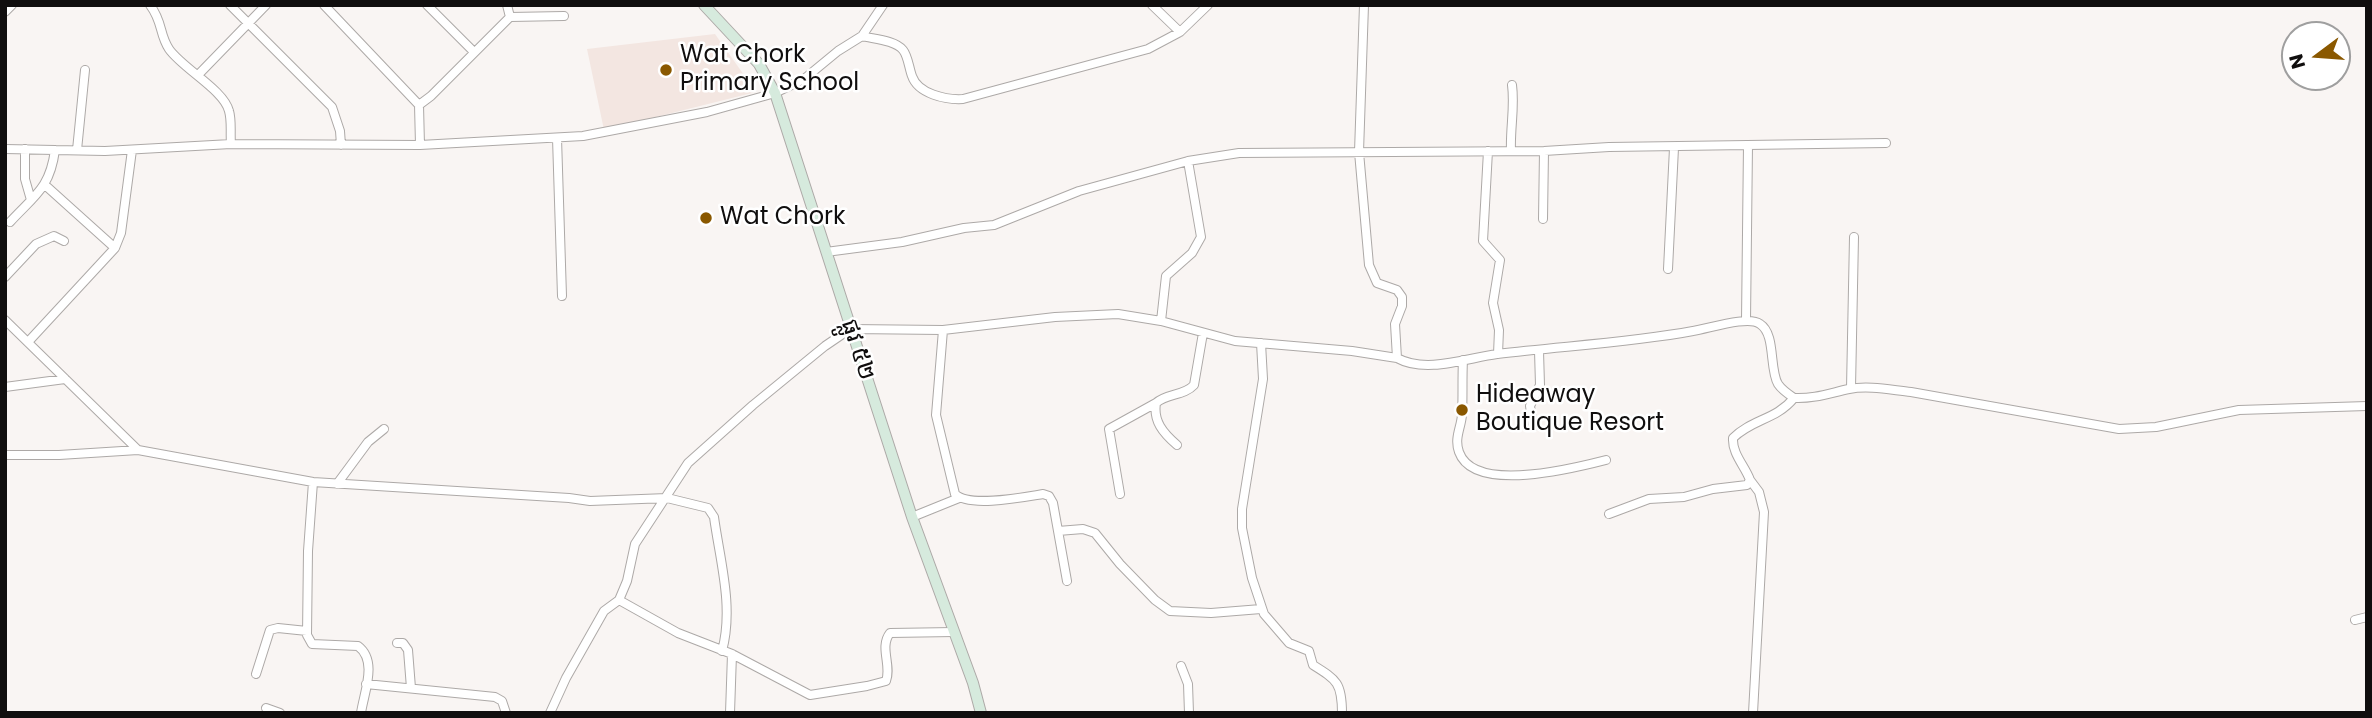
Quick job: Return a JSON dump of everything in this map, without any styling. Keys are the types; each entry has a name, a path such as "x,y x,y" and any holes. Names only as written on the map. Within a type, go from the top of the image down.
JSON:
{"street":[{"path":"5,11 12,5"},
{"path":"149,5 160,21 164,41 171,53 198,75 229,110 231,144"},
{"path":"230,5 332,107 340,131 341,145"},
{"path":"198,75 266,5"},
{"path":"324,5 419,105 419,145"},
{"path":"427,5 474,52"},
{"path":"507,5 510,17"},
{"name":"ផ្លូវ ៥២","path":"705,5 759,64 775,93 912,517 981,713"},
{"path":"5,149 132,150 231,144 419,145 583,136 707,112 775,93 804,79 838,51 862,36 883,5"},
{"path":"1152,5 1180,32"},
{"path":"862,36 899,47 903,50 913,80 920,88 958,100 1148,49 1180,32 1208,5"},
{"path":"1364,5 1359,152 1369,265 1377,283 1397,290 1402,297 1402,306 1395,324 1397,358"},
{"path":"419,105 510,17 564,16"},
{"path":"77,150 85,70"},
{"path":"1511,150 1514,101 1512,85"},
{"path":"557,138 562,296"},
{"path":"827,252 909,241 964,228 994,225 1079,191 1188,161 1239,153 1544,151 1609,147 1886,144"},
{"path":"1746,320 1748,145"},
{"path":"1668,269 1674,148"},
{"path":"25,149 25,180 31,200"},
{"path":"10,222 46,185 52,172 55,150"},
{"path":"28,342 115,248 121,233 132,150"},
{"path":"1488,151 1483,241 1500,260 1493,303 1499,330 1498,354"},
{"path":"1543,219 1544,151"},
{"path":"1161,321 1166,276 1192,253 1201,237 1188,161"},
{"path":"46,185 115,248"},
{"path":"5,277 36,244 54,236 64,241"},
{"path":"1851,388 1854,237"},
{"path":"551,713 566,678 604,611 619,600 628,580 635,544 688,463 745,411 850,329 943,330 1043,318 1118,314 1161,321 1235,341 1397,358 1424,364 1658,338 1746,320 1765,328 1775,377 1779,386 1794,398 1820,397 1851,388 1911,392 2119,429 2139,429 2239,410 2367,406"},
{"path":"5,320 138,450"},
{"path":"943,330 936,415 952,488 959,498"},
{"path":"1120,494 1109,429 1167,396 1190,390 1194,385 1203,333"},
{"path":"1261,342 1263,379 1242,519 1252,578 1261,609 1268,621 1289,643 1309,651 1314,665 1335,679 1341,690 1342,713"},
{"path":"1533,427 1530,406 1540,385 1539,351"},
{"path":"1463,360 1462,418 1457,438 1460,454 1478,469 1513,477 1576,468 1606,460"},
{"path":"5,387 65,379"},
{"path":"1754,713 1764,512 1759,492 1733,445 1733,438 1740,431 1777,414 1794,398"},
{"path":"1156,403 1157,421 1161,429 1177,444"},
{"path":"337,484 368,442 384,429"},
{"path":"5,455 59,456 138,450 313,482 590,501 667,498 708,508 712,512 726,600 726,636 722,651"},
{"path":"1609,514 1641,501 1684,497 1713,489 1746,485 1750,480"},
{"path":"313,482 308,551 307,631 312,644 358,646 365,651 370,665 361,713"},
{"path":"912,517 959,498 1008,499 1043,494 1052,499 1067,582"},
{"path":"1058,531 1083,529 1096,533 1120,564 1155,600 1170,611 1261,609"},
{"path":"619,600 678,633 732,654 804,693 817,694 886,681 888,673 885,644 890,634 954,632"},
{"path":"2356,620 2367,617"},
{"path":"256,674 270,630 278,628 307,631"},
{"path":"397,642 403,643 408,650 411,688"},
{"path":"730,713 732,654"},
{"path":"1181,666 1188,684 1189,713"},
{"path":"366,684 495,697 502,701 506,713"}],"shaded area":[{"name":"Wat Chork Primary School","path":"715,34 756,92 604,130 587,49"}],"place":[{"name":"Wat Chork Primary School","path":"666,70"},
{"name":"Wat Chork","path":"706,218"},
{"name":"Hideaway Boutique Resort","path":"1462,410"}]}
